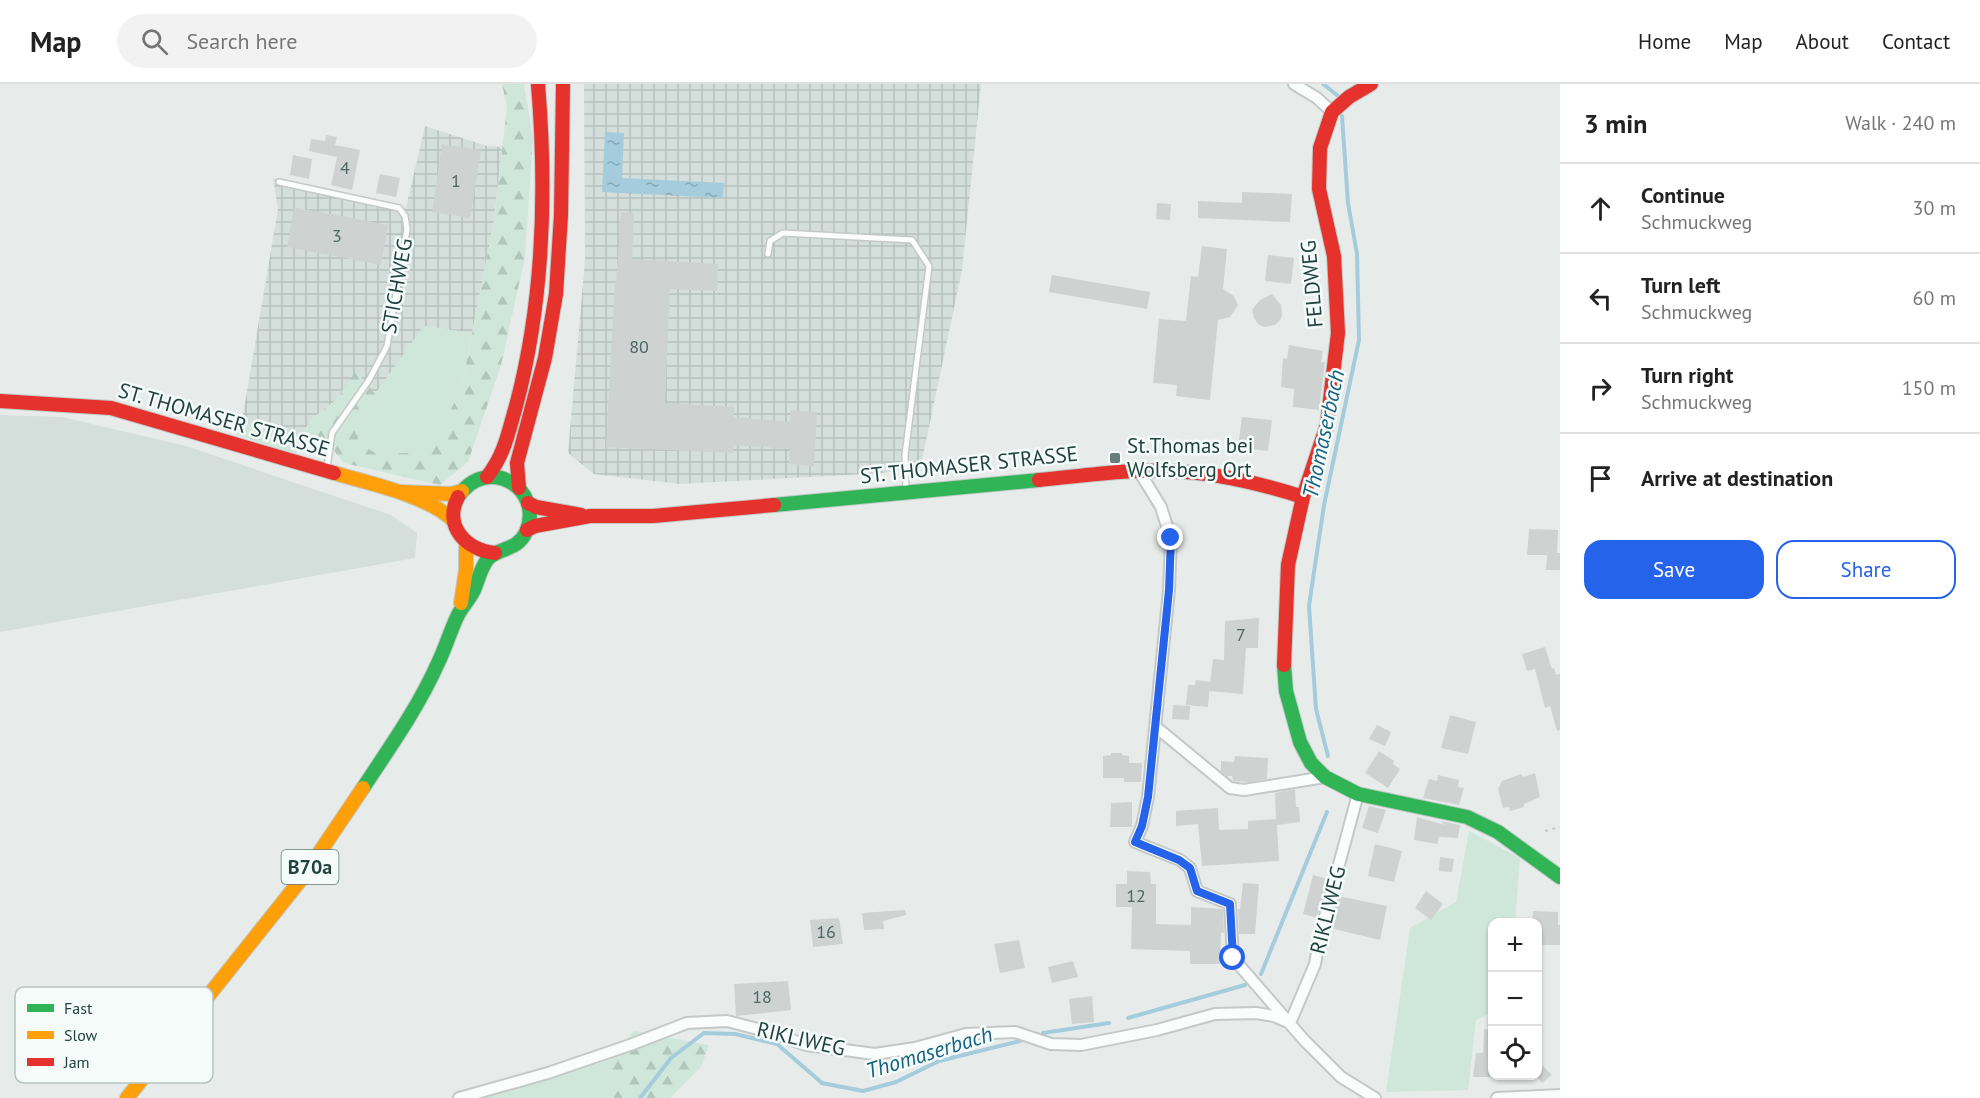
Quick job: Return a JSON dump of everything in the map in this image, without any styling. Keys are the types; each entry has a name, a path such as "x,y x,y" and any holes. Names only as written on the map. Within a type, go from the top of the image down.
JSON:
{"main road":[{"path":"487,477 503,453 530,344 543,226 543,144 538,84"},
{"path":"557,84 562,133"},
{"path":"519,488 504,478 487,477 469,484 462,491 456,500 454,521 458,533 466,543 484,552 503,551 518,543 527,530 530,516 528,503 519,488 517,463 547,349 556,295 561,236 563,84"},
{"path":"1332,112 1349,97 1371,84"},
{"name":"FELDWEG","path":"1303,497 1327,425 1338,333 1334,256 1319,189 1320,148 1332,112"},
{"name":"ST. THOMASER STRASSE","path":"0,401 111,408 398,492 446,512 454,521"},
{"name":"ST. THOMASER STRASSE","path":"528,503 536,507 590,516 653,516 1139,471 1208,474 1272,487 1303,497"},
{"name":"ST. THOMASER STRASSE","path":"398,492 451,494 462,491"},
{"path":"1303,497 1288,565 1283,655 1286,691 1300,742 1311,763 1325,777 1358,794 1467,818 1498,832 1560,877"},
{"name":"ST. THOMASER STRASSE","path":"527,530 535,526 590,516"},
{"path":"459,613 466,570 466,543"},
{"path":"459,613 487,560 495,553"},
{"name":"B70a","path":"213,990 303,877 411,716 438,664 459,613"},
{"name":"B70a","path":"127,1098 139,1083"}],"street":[{"path":"1294,84 1317,98 1332,112"},
{"path":"1139,471 1161,507 1171,538 1169,590 1148,797 1142,826 1135,842 1179,860 1190,868 1197,891 1230,904 1233,958 1290,1023"},
{"path":"1156,727 1230,788 1244,790 1325,777"},
{"name":"RIKLIWEG","path":"1290,1023 1315,964 1320,935 1358,794"},
{"name":"RIKLIWEG","path":"459,1098 548,1073 687,1023 726,1021 773,1033 806,1045 875,1054 915,1048 966,1034 1015,1032 1051,1044 1081,1045 1157,1030 1215,1014 1256,1013 1274,1016 1290,1023 1341,1077 1375,1098"},
{"path":"1499,1098 1560,1095"}],"lane":[{"name":"STICHWEG","path":"279,182 399,208 405,216 407,229 387,345 369,380 332,433 326,471"},
{"path":"768,254 770,241 783,233 912,240 929,266 905,455 906,493"}],"path":[{"path":"1545,831 1560,827"}],"shaded area":[{"path":"584,84 981,84 962,270 921,465 885,473 680,484 594,474 568,453 585,261"},
{"path":"425,126 487,146 502,147 494,221 472,333 424,326 375,394 356,372 336,400 314,417 299,436 282,442 242,421 278,209 273,178 406,208"},
{"path":"0,415 62,417 186,446 391,515 417,533 415,558 0,632"}],"green space":[{"path":"502,84 524,84 533,137 525,257 501,365 468,462 440,485 344,463 322,436 295,453 236,435 242,421 282,441 299,436 314,417 336,400 356,371 375,394 361,418 357,442 377,454 431,452 462,386 494,221 507,107"},
{"path":"424,326 472,333 462,386 431,453 377,454 356,442 361,418 375,394"},
{"path":"1469,831 1520,858 1515,918 1488,918 1488,1015 1476,1020 1468,1090 1386,1092 1410,928 1456,902"},
{"path":"634,1031 709,1045 701,1067 670,1098 608,1098 616,1088 610,1060"},
{"path":"610,1060 616,1088 608,1098 486,1098"}],"water":[{"path":"605,132 624,133 622,178 724,183 723,198 602,192"}],"building":[{"path":"326,135 337,137 335,145 360,150 352,190 331,185 337,157 309,151 311,139 325,141"},
{"path":"442,144 481,150 470,218 432,212"},
{"path":"293,155 312,159 309,179 290,175"},
{"path":"380,174 400,178 396,197 376,193"},
{"path":"1242,192 1292,194 1290,222 1198,218 1198,201 1242,203"},
{"path":"1157,203 1171,204 1170,220 1156,219"},
{"path":"294,207 388,225 381,265 287,247"},
{"path":"621,212 634,213 632,259 718,264 717,291 670,289 665,403 734,407 734,417 790,422 791,410 817,412 814,466 789,464 790,449 733,445 733,453 606,447"},
{"path":"1202,246 1227,249 1223,289 1234,296 1238,305 1230,317 1218,320 1210,400 1176,396 1177,385 1153,383 1159,319 1186,321 1191,276 1198,277"},
{"path":"1268,255 1294,258 1291,284 1265,281"},
{"path":"1052,275 1150,292 1147,309 1049,292"},
{"path":"1272,294 1281,305 1281,319 1275,325 1264,327 1258,324 1252,310 1260,300"},
{"path":"1289,345 1323,351 1321,362 1325,362 1319,410 1293,407 1294,389 1281,387 1283,358 1287,359"},
{"path":"1242,417 1272,420 1268,451 1238,447"},
{"path":"1529,529 1558,530 1557,553 1560,553 1560,570 1546,570 1547,555 1527,555"},
{"path":"1259,618 1258,648 1246,648 1243,694 1209,691 1213,659 1224,660 1225,621"},
{"path":"1545,647 1552,669 1554,668 1556,675 1560,674 1560,730 1557,731 1550,706 1545,708 1535,669 1527,671 1522,654"},
{"path":"1196,680 1210,682 1208,707 1186,705 1188,685 1195,685"},
{"path":"1173,705 1190,706 1189,720 1172,719"},
{"path":"1450,715 1476,722 1468,754 1441,748"},
{"path":"1377,725 1391,732 1385,746 1369,739"},
{"path":"1379,751 1394,761 1393,764 1400,769 1388,788 1365,773"},
{"path":"1111,753 1122,753 1122,755 1129,756 1129,763 1142,763 1141,782 1124,782 1124,778 1103,778 1103,756 1111,755"},
{"path":"1235,756 1268,758 1267,779 1249,782 1233,781 1232,776 1227,776 1221,771 1221,761 1234,762"},
{"path":"1535,773 1540,797 1524,804 1524,807 1510,811 1509,807 1503,808 1498,789 1502,781 1521,774 1523,777"},
{"path":"1438,775 1459,780 1458,787 1464,788 1459,805 1423,798 1429,779 1437,781"},
{"path":"1295,789 1300,822 1277,825 1279,861 1202,866 1198,824 1176,826 1176,811 1218,808 1219,830 1248,829 1248,821 1276,819 1275,793"},
{"path":"1132,802 1132,827 1110,827 1111,803"},
{"path":"1369,806 1386,810 1378,833 1362,828"},
{"path":"1417,817 1445,825 1440,821 1460,825 1458,838 1439,837 1437,844 1414,840"},
{"path":"1375,844 1402,851 1394,882 1368,876"},
{"path":"1440,857 1454,859 1452,872 1439,871"},
{"path":"1127,871 1150,872 1151,884 1156,884 1156,924 1191,925 1191,907 1223,909 1224,933 1221,933 1220,964 1190,964 1190,951 1131,949 1132,907 1116,907 1116,884 1127,884"},
{"path":"1313,875 1327,879 1317,918 1303,914"},
{"path":"1243,883 1259,884 1255,934 1239,934 1238,909 1240,909"},
{"path":"1426,891 1443,904 1431,920 1415,908"},
{"path":"1338,896 1387,906 1380,940 1330,928"},
{"path":"905,910 906,915 883,921 884,929 864,930 862,913"},
{"path":"1533,911 1558,912 1560,945 1542,945 1542,918 1532,918"},
{"path":"839,918 843,944 813,947 810,920"},
{"path":"1019,940 1025,968 1000,973 994,944"},
{"path":"1073,961 1078,977 1052,983 1048,967"},
{"path":"788,981 791,1010 736,1016 734,984"},
{"path":"1092,996 1094,1022 1072,1024 1069,999"},
{"path":"1484,1029 1488,1030 1488,1077 1473,1077 1476,1053 1483,1053"},
{"path":"1542,1065 1552,1075 1542,1083 1540,1080 1542,1080"}],"waterway":[{"name":"Thomaserbach","path":"1323,84 1337,95"},
{"name":"Thomaserbach","path":"1328,756 1316,709 1309,606 1324,505 1359,340 1357,254 1348,203 1342,116"},
{"name":"Thomaserbach","path":"1261,974 1327,812"},
{"name":"Thomaserbach","path":"1128,1018 1245,985"},
{"name":"Thomaserbach","path":"1043,1033 1109,1023"},
{"name":"Thomaserbach","path":"640,1098 671,1058 704,1033 735,1034 777,1044 822,1083 863,1091 896,1082 939,1061 1020,1041"}],"traffic: fast":[{"path":"363,788 422,696 456,619 474,590 485,563 491,556 518,543 526,532 530,516 527,502 520,490 510,482 497,477 484,478 470,484 458,497"},
{"path":"774,505 1039,480"},
{"path":"1284,665 1286,691 1300,742 1311,763 1325,777 1358,794 1467,817 1498,832 1560,877"}],"traffic: slow":[{"path":"334,473 414,497 430,504 454,521"},
{"path":"401,492 451,494 462,491"},
{"path":"461,603 466,570 466,543"},
{"path":"213,990 303,877 363,788"},
{"path":"127,1098 139,1083"}],"traffic: jam":[{"path":"487,477 502,452 508,434 533,327 541,246 542,206 538,84"},
{"path":"519,488 517,463 545,358 556,294 561,215 563,84"},
{"path":"1303,497 1327,425 1338,333 1334,256 1319,189 1320,148 1332,112 1349,97 1371,84"},
{"path":"0,401 111,408 334,473"},
{"path":"1039,480 1136,471 1185,472 1236,479 1303,497 1288,565 1284,665"},
{"path":"458,497 453,518 460,535 475,547 495,553"},
{"path":"528,503 536,507 581,515"},
{"path":"527,530 535,526 590,516 653,516 774,505"}],"place":[{"name":"St.Thomas bei Wolfsberg Ort","path":"1115,458"}],"route":[{"path":"1171,538 1169,590 1148,797 1142,826 1135,842 1179,860 1190,868 1197,891 1230,904 1233,958"}]}
